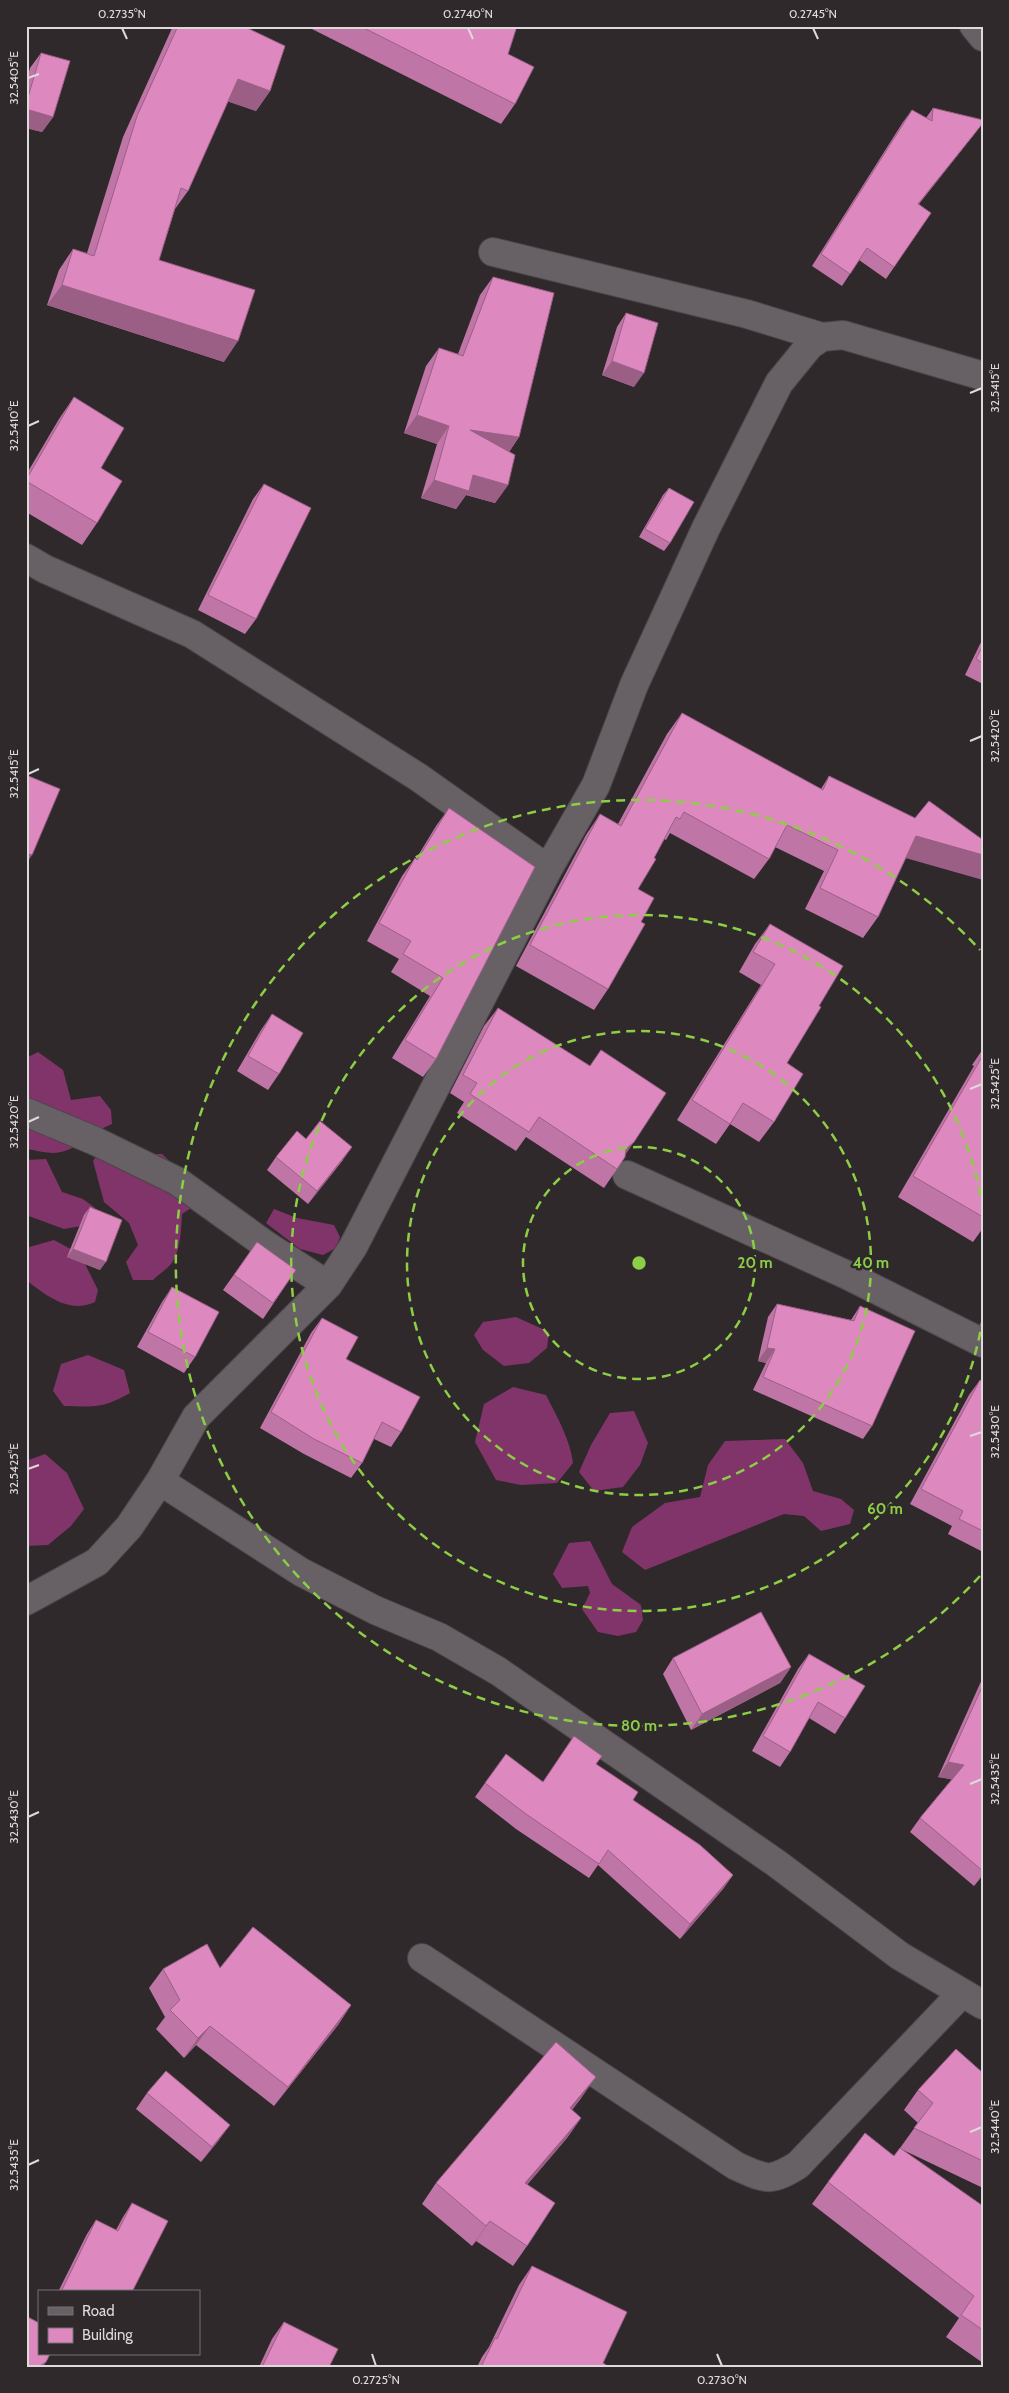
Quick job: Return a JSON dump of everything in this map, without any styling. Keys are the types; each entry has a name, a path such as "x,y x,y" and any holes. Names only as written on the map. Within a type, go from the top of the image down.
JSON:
{"street":[{"path":"974,26 983,37"},
{"path":"494,252 747,314 822,337 843,335 983,376"},
{"path":"26,1601 97,1562 129,1527 160,1481 196,1416 328,1285 374,1208 427,1101 548,869 596,785 634,685 706,528 778,383 810,345 822,337"},
{"path":"26,558 45,569 192,634 418,778 548,869"},
{"path":"26,1112 96,1141 177,1181 266,1245 328,1285"},
{"path":"627,1175 847,1275 983,1343"},
{"path":"160,1481 301,1572 376,1610 439,1638 498,1671 776,1863 900,1956 972,1999 798,2165 780,2176 765,2178 736,2166 422,1958"}],"shaded area":[{"path":"38,1052 63,1070 71,1100 100,1096 111,1110 112,1124 76,1146 61,1152 50,1153 26,1149 26,1058"},
{"path":"109,1136 127,1141 122,1170 144,1154 162,1154 193,1184 191,1208 182,1214 177,1253 171,1264 153,1280 133,1280 126,1262 138,1245 129,1223 104,1202 93,1161"},
{"path":"46,1159 62,1192 83,1199 95,1208 87,1225 64,1229 26,1215 26,1160"},
{"path":"274,1209 297,1218 334,1225 340,1237 336,1248 323,1255 300,1249 266,1223"},
{"path":"54,1240 80,1254 98,1290 95,1302 76,1306 67,1305 50,1297 26,1280 26,1248"},
{"path":"516,1317 549,1332 547,1348 529,1363 504,1366 483,1350 474,1335 483,1322"},
{"path":"88,1355 124,1370 130,1393 106,1404 64,1406 53,1391 61,1364"},
{"path":"513,1387 546,1395 563,1428 573,1463 557,1483 521,1485 496,1480 475,1442 484,1404"},
{"path":"634,1411 648,1443 640,1465 623,1487 594,1491 579,1472 591,1445 610,1413"},
{"path":"785,1439 803,1463 813,1491 841,1499 854,1510 850,1524 821,1531 804,1516 784,1514 645,1570 622,1552 632,1527 665,1503 700,1497 708,1465 725,1441"},
{"path":"45,1454 67,1473 84,1509 71,1526 48,1545 26,1546 26,1461"},
{"path":"590,1541 612,1584 641,1605 643,1620 636,1632 618,1636 598,1632 582,1609 590,1593 588,1586 562,1588 553,1574 569,1543"}],"building":[{"path":"178,26 243,26 285,46 270,91 238,79 188,191 181,188 159,260 255,290 238,341 62,285 73,249 94,256 137,116"},
{"path":"360,26 517,26 508,54 534,67 515,104"},
{"path":"41,53 70,61 53,117 26,109"},
{"path":"933,108 983,120 983,123 918,204 931,213 894,267 867,248 850,274 821,254 912,110 932,121"},
{"path":"493,277 554,293 519,437 470,430 515,455 508,485 473,475 469,491 434,480 449,426 417,415 439,348 463,356"},
{"path":"626,313 658,323 644,373 612,361"},
{"path":"74,397 124,428 101,468 122,481 97,523 26,481"},
{"path":"264,484 311,508 256,619 208,595"},
{"path":"669,488 694,502 670,543 645,529"},
{"path":"983,645 983,663 976,659"},
{"path":"682,713 823,790 829,776 915,818 929,801 983,840 983,855 916,836 878,917 820,888 838,850 787,825 769,859 684,812 680,819 676,817 654,858 656,859 638,889 654,898 641,922 645,924 608,989 530,945 600,814 621,826"},
{"path":"26,775 60,789 32,855 26,853"},
{"path":"449,808 535,867 436,1059 405,1040 443,978 403,954 411,941 379,923 415,858 417,860"},
{"path":"770,924 843,966 787,1063 803,1074 774,1122 743,1103 730,1124 692,1100 775,964 753,952"},
{"path":"498,1008 590,1066 601,1050 666,1093 634,1142 626,1149 625,1157 617,1169 539,1117 529,1132 470,1094 477,1083 463,1075"},
{"path":"272,1014 303,1033 279,1074 248,1056"},
{"path":"983,1055 983,1217 913,1176"},
{"path":"320,1121 352,1147 317,1191 276,1157 297,1131 306,1139"},
{"path":"90,1207 122,1220 106,1262 73,1249"},
{"path":"257,1242 296,1270 273,1303 234,1275"},
{"path":"172,1287 219,1312 195,1357 148,1332"},
{"path":"777,1304 854,1321 860,1306 915,1331 872,1426 763,1377 775,1349 767,1348"},
{"path":"322,1318 358,1337 346,1359 420,1397 401,1432 382,1422 362,1463 314,1439 271,1412"},
{"path":"980,1380 983,1382 983,1531 959,1519 963,1511 921,1489"},
{"path":"761,1612 791,1667 702,1714 673,1658"},
{"path":"809,1654 865,1686 845,1718 818,1702 790,1752 763,1736"},
{"path":"983,1685 983,1871 920,1818 964,1765 948,1762"},
{"path":"574,1736 602,1756 596,1764 638,1792 633,1800 700,1845 733,1875 690,1924 608,1850 599,1864 526,1814 485,1783 506,1754 543,1782"},
{"path":"253,1927 351,2005 288,2087 210,2026 198,2038 170,2010 180,2000 163,1969 207,1944 220,1968"},
{"path":"556,2042 596,2077 570,2108 581,2118 525,2183 555,2203 527,2246 490,2221 486,2226 436,2183"},
{"path":"956,2049 983,2073 983,2161 914,2128 933,2103 918,2090"},
{"path":"166,2071 230,2125 212,2147 147,2093"},
{"path":"865,2133 894,2156 900,2148 983,2206 983,2330 961,2315 974,2296 828,2182"},
{"path":"132,2203 168,2221 133,2290 62,2290 96,2220 118,2231"},
{"path":"532,2266 627,2312 603,2363 609,2367 481,2367 495,2338 497,2339"},
{"path":"26,2316 38,2322 38,2356 49,2356 46,2362 38,2367 26,2367"},
{"path":"284,2322 338,2349 329,2367 262,2367"}]}
